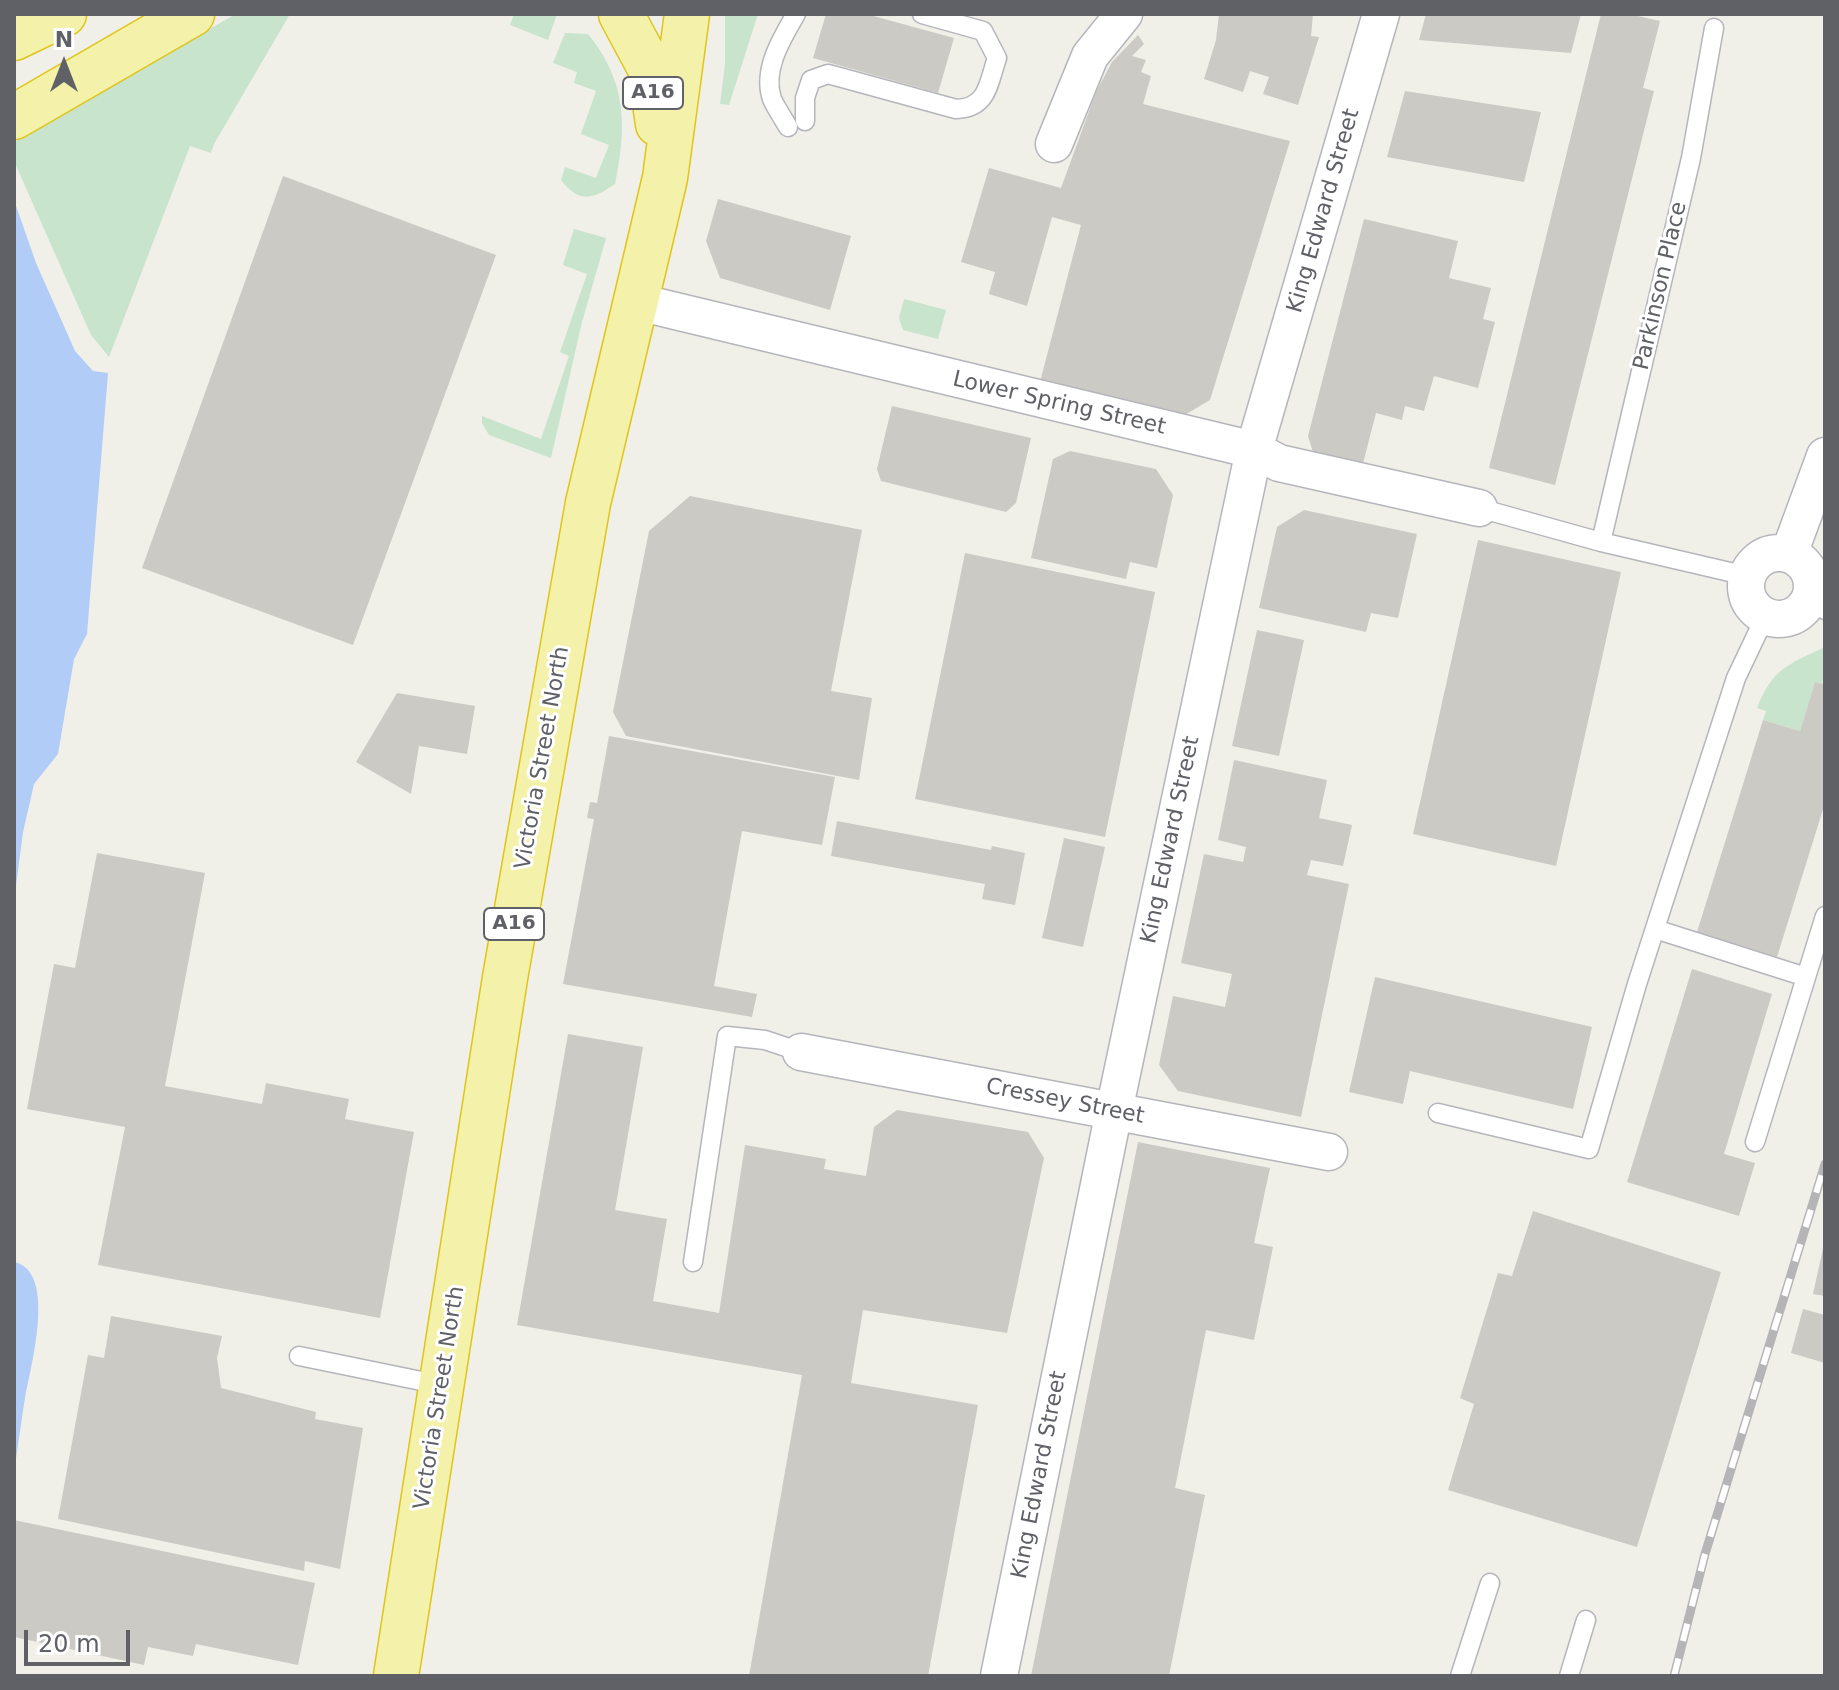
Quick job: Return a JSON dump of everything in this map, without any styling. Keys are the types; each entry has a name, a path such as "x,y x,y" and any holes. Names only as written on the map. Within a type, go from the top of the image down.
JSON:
{"highway":[{"path":"14,38 64,14"},
{"path":"17,116 192,14"},
{"name":"Victoria Street North","path":"621,14 650,68 665,178"},
{"name":"Victoria Street North","path":"396,1676 505,978 586,518 665,178 687,14"}],"street":[{"path":"1054,144 1090,56 1124,14"},
{"name":"King Edward Street","path":"999,1676 1114,1111 1254,450 1381,14"},
{"name":"Lower Spring Street","path":"638,302 1254,450 1279,463 1479,508"},
{"path":"1789,554 1825,456"},
{"path":"1768,554 1789,554 1799,559 1812,576 1818,604 1787,618 1765,617 1750,603 1747,576 1752,566 1768,554"},
{"name":"Cressey Street","path":"801,1052 1329,1152"}],"lane":[{"path":"796,14 780,43 768,79 772,99 796,124 811,80 828,74 956,109 970,109 982,101 997,58 983,31 922,14"},
{"name":"Parkinson Place","path":"1601,542 1691,158 1714,28"},
{"path":"1479,508 1601,542 1747,576"},
{"path":"1438,1113 1589,1149 1655,929 1736,678 1765,617"},
{"path":"1755,1142 1825,916"},
{"path":"1655,929 1806,977"},
{"path":"693,1262 727,1036 765,1040 801,1052"},
{"path":"299,1356 443,1385"},
{"path":"1460,1676 1490,1583"},
{"path":"1569,1676 1586,1620"}],"green space":[{"path":"236,14 290,14 211,153 190,146 109,357 91,335 14,161 14,143 33,129"},
{"path":"514,14 557,14 548,40 510,25"},
{"path":"725,14 758,14 729,105 720,104 725,64"},
{"path":"565,33 588,34 610,70 621,105 621,143 615,184 593,196 574,193 561,180 565,167 596,178 609,145 581,134 596,91 574,83 577,72 553,63"},
{"path":"574,229 606,238 582,322 551,458 489,435 482,423 482,416 541,439 569,356 560,352 587,274 563,265"},
{"path":"904,299 946,310 938,339 903,330 899,318"},
{"path":"1825,647 1825,673 1822,683 1815,682 1800,731 1763,720 1766,711 1757,708 1769,684 1792,663"}],"water":[{"path":"14,200 36,263 75,351 93,371 108,373 87,634 74,659 58,754 34,784 23,832 14,901"},
{"path":"14,1262 27,1269 35,1283 38,1322 14,1471"}],"building":[{"path":"826,14 866,14 954,38 938,93 813,58"},
{"path":"1219,14 1313,14 1311,36 1319,37 1298,105 1263,94 1269,77 1250,71 1243,92 1204,79 1216,40"},
{"path":"1426,14 1581,14 1571,53 1419,40"},
{"path":"1601,14 1629,14 1660,21 1643,88 1654,91 1555,485 1489,468"},
{"path":"1138,35 1144,44 1132,56 1146,60 1141,72 1151,76 1143,104 1290,141 1210,400 1178,419 1040,382 1081,225 1052,217 1027,306 989,294 995,272 961,262 989,168 1061,188 1096,92 1112,62"},
{"path":"1405,91 1541,112 1524,182 1387,157"},
{"path":"283,176 496,255 353,645 142,568"},
{"path":"718,199 851,236 830,310 720,278 706,241"},
{"path":"1364,219 1458,241 1449,278 1491,288 1483,319 1495,322 1478,388 1434,376 1424,411 1405,406 1402,420 1376,413 1361,471 1315,459 1308,436"},
{"path":"892,406 1031,438 1016,503 1006,512 881,481 877,469"},
{"path":"1070,451 1156,469 1173,495 1157,568 1130,562 1126,579 1031,558 1053,459"},
{"path":"690,496 862,530 831,691 872,698 859,780 626,736 613,712 649,531"},
{"path":"1304,510 1417,534 1398,618 1371,613 1366,632 1259,608 1277,527"},
{"path":"1478,540 1621,572 1556,866 1413,834"},
{"path":"965,553 1155,592 1105,837 915,799"},
{"path":"1257,630 1304,640 1279,756 1232,746"},
{"path":"1815,682 1825,684 1825,803 1777,957 1697,932 1763,720 1800,731"},
{"path":"397,693 475,706 467,754 419,746 411,794 356,762"},
{"path":"609,736 835,777 822,845 742,831 714,986 757,994 752,1017 563,984 594,819 587,818 590,802 597,803"},
{"path":"1234,760 1327,780 1319,818 1352,825 1343,866 1311,860 1307,875 1349,884 1301,1117 1178,1091 1159,1065 1173,996 1225,1007 1232,974 1181,963 1204,854 1243,862 1246,847 1218,840"},
{"path":"837,821 991,850 992,846 1025,853 1015,905 982,899 985,884 831,856"},
{"path":"1064,838 1105,847 1083,947 1042,938"},
{"path":"97,853 205,873 165,1086 262,1104 266,1083 349,1099 345,1119 414,1132 380,1318 98,1265 125,1127 27,1109 54,964 75,968"},
{"path":"1692,969 1772,994 1724,1154 1755,1163 1739,1216 1627,1182"},
{"path":"1375,977 1592,1027 1573,1109 1410,1071 1403,1104 1349,1092"},
{"path":"568,1034 643,1047 615,1210 667,1219 653,1301 719,1313 745,1145 826,1159 824,1169 866,1176 874,1127 897,1110 1028,1132 1044,1158 1007,1333 863,1310 851,1383 978,1405 928,1676 749,1676 802,1375 517,1325"},
{"path":"1138,1142 1270,1168 1254,1243 1273,1247 1254,1340 1206,1330 1175,1488 1205,1495 1169,1676 1031,1676"},
{"path":"1533,1211 1721,1272 1637,1547 1448,1490 1474,1404 1460,1398 1498,1273 1512,1276"},
{"path":"1825,1245 1825,1296 1813,1294"},
{"path":"1803,1309 1825,1315 1825,1363 1791,1353"},
{"path":"111,1316 222,1336 217,1358 221,1388 316,1412 315,1419 363,1428 340,1569 305,1561 304,1571 58,1519 88,1355 104,1358"},
{"path":"14,1520 315,1583 298,1665 196,1644 193,1656 148,1647 144,1665 14,1637"}],"railway":[{"path":"1674,1676 1705,1554 1825,1164"}]}
